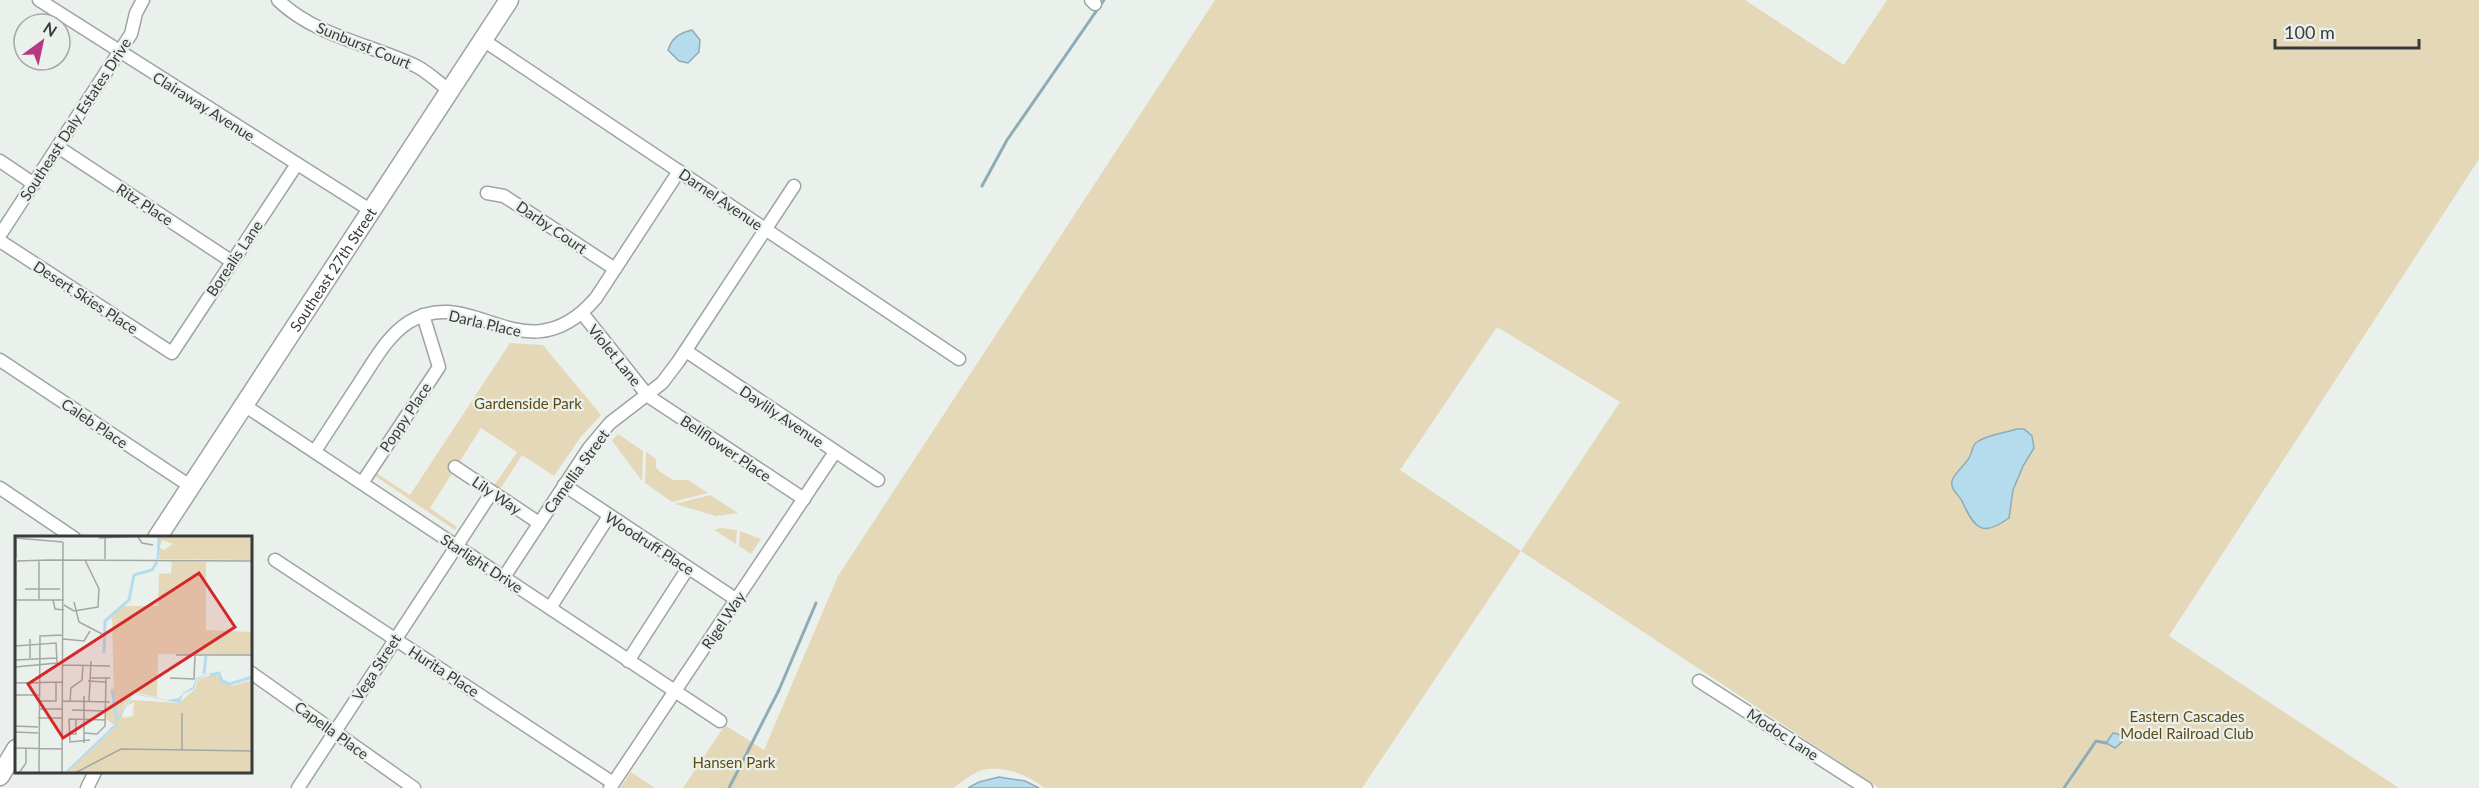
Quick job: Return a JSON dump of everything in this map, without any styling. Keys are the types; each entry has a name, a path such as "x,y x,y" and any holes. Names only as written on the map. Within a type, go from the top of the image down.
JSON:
{"main road":[{"name":"Southeast 27th Street","path":"158,536 509,0"},
{"path":"0,774 15,751"}],"street":[{"name":"Clairaway Avenue","path":"39,0 370,210"},
{"name":"Southeast Daly Estates Drive","path":"0,235 131,34 136,13 143,0"},
{"name":"Sunburst Court","path":"278,0 292,14 323,31 353,40 418,67 450,91"},
{"name":"Darnel Avenue","path":"483,40 959,359"},
{"name":"Ritz Place","path":"58,147 231,261"},
{"path":"0,161 34,183"},
{"name":"Borealis Lane","path":"172,353 297,164"},
{"name":"Darla Place","path":"423,315 448,313 470,316 513,331 554,329 582,313 596,298 679,171"},
{"name":"Camellia Street","path":"504,577 589,448 606,428 662,383 686,351 794,186"},
{"name":"Darby Court","path":"487,193 504,196 615,269"},
{"name":"Desert Skies Place","path":"0,241 172,353"},
{"name":"Violet Lane","path":"582,313 648,396"},
{"path":"315,451 388,340 410,321 423,315"},
{"name":"Poppy Place","path":"362,483 439,367 423,315"},
{"name":"Daylily Avenue","path":"686,351 878,480"},
{"name":"Caleb Place","path":"0,360 190,486"},
{"name":"Bellflower Place","path":"648,396 804,499"},
{"name":"Starlight Drive","path":"244,405 720,721"},
{"name":"Rigel Way","path":"611,785 835,452"},
{"name":"Lily Way","path":"455,467 539,523"},
{"name":"Woodruff Place","path":"564,485 737,600"},
{"path":"0,488 72,536"},
{"name":"Vega Street","path":"298,788 492,492"},
{"path":"550,608 609,516"},
{"name":"Hurita Place","path":"275,560 611,785"},
{"path":"628,661 688,568"},
{"name":"Capella Place","path":"252,673 414,788"},
{"name":"Modoc Lane","path":"1699,681 1866,788"},
{"path":"87,788 94,773"}],"green space":[{"name":"Eastern Cascades Model Railroad Club","path":"1215,0 1745,0 1844,65 1887,0 2479,0 2479,159 2169,636 2399,788 2067,788 2084,761 2066,788 1879,788 1521,551 1362,788 1045,788 1015,772 990,769 974,773 953,788 683,788 725,725 764,750 838,576","holes":["1497,327 1620,402 1521,551 1400,470"]},
{"name":"Gardenside Park","path":"510,343 543,345 601,415 580,438 554,476 522,455 499,491 493,487 517,452 481,428 430,508 457,527 455,530 375,476 376,473 410,495"},
{"path":"618,434 643,451 642,481 613,442 612,440"},
{"path":"646,452 656,459 656,467 659,471 673,480 688,480 708,493 672,502 645,483"},
{"path":"710,495 738,513 716,516 675,504"},
{"path":"720,528 737,530 736,544 714,530"},
{"path":"740,531 761,539 751,554 739,546"},
{"name":"Hansen Park","path":"631,772 655,788 620,788"}],"water":[{"path":"692,30 700,40 699,52 688,63 679,61 668,50 677,37"},
{"path":"2017,429 2024,429 2032,436 2034,448 2013,490 2009,518 1992,528 1985,529 1975,524 1953,489 1952,481 1969,458 1977,442"},
{"path":"2113,733 2118,734 2124,740 2115,748 2106,743"},
{"path":"999,777 1025,781 1039,788 968,788 979,782"}],"waterway":[{"path":"982,186 1007,140 1104,0"},
{"path":"729,788 779,690 816,603"},
{"path":"2064,788 2096,741 2106,743"}]}
